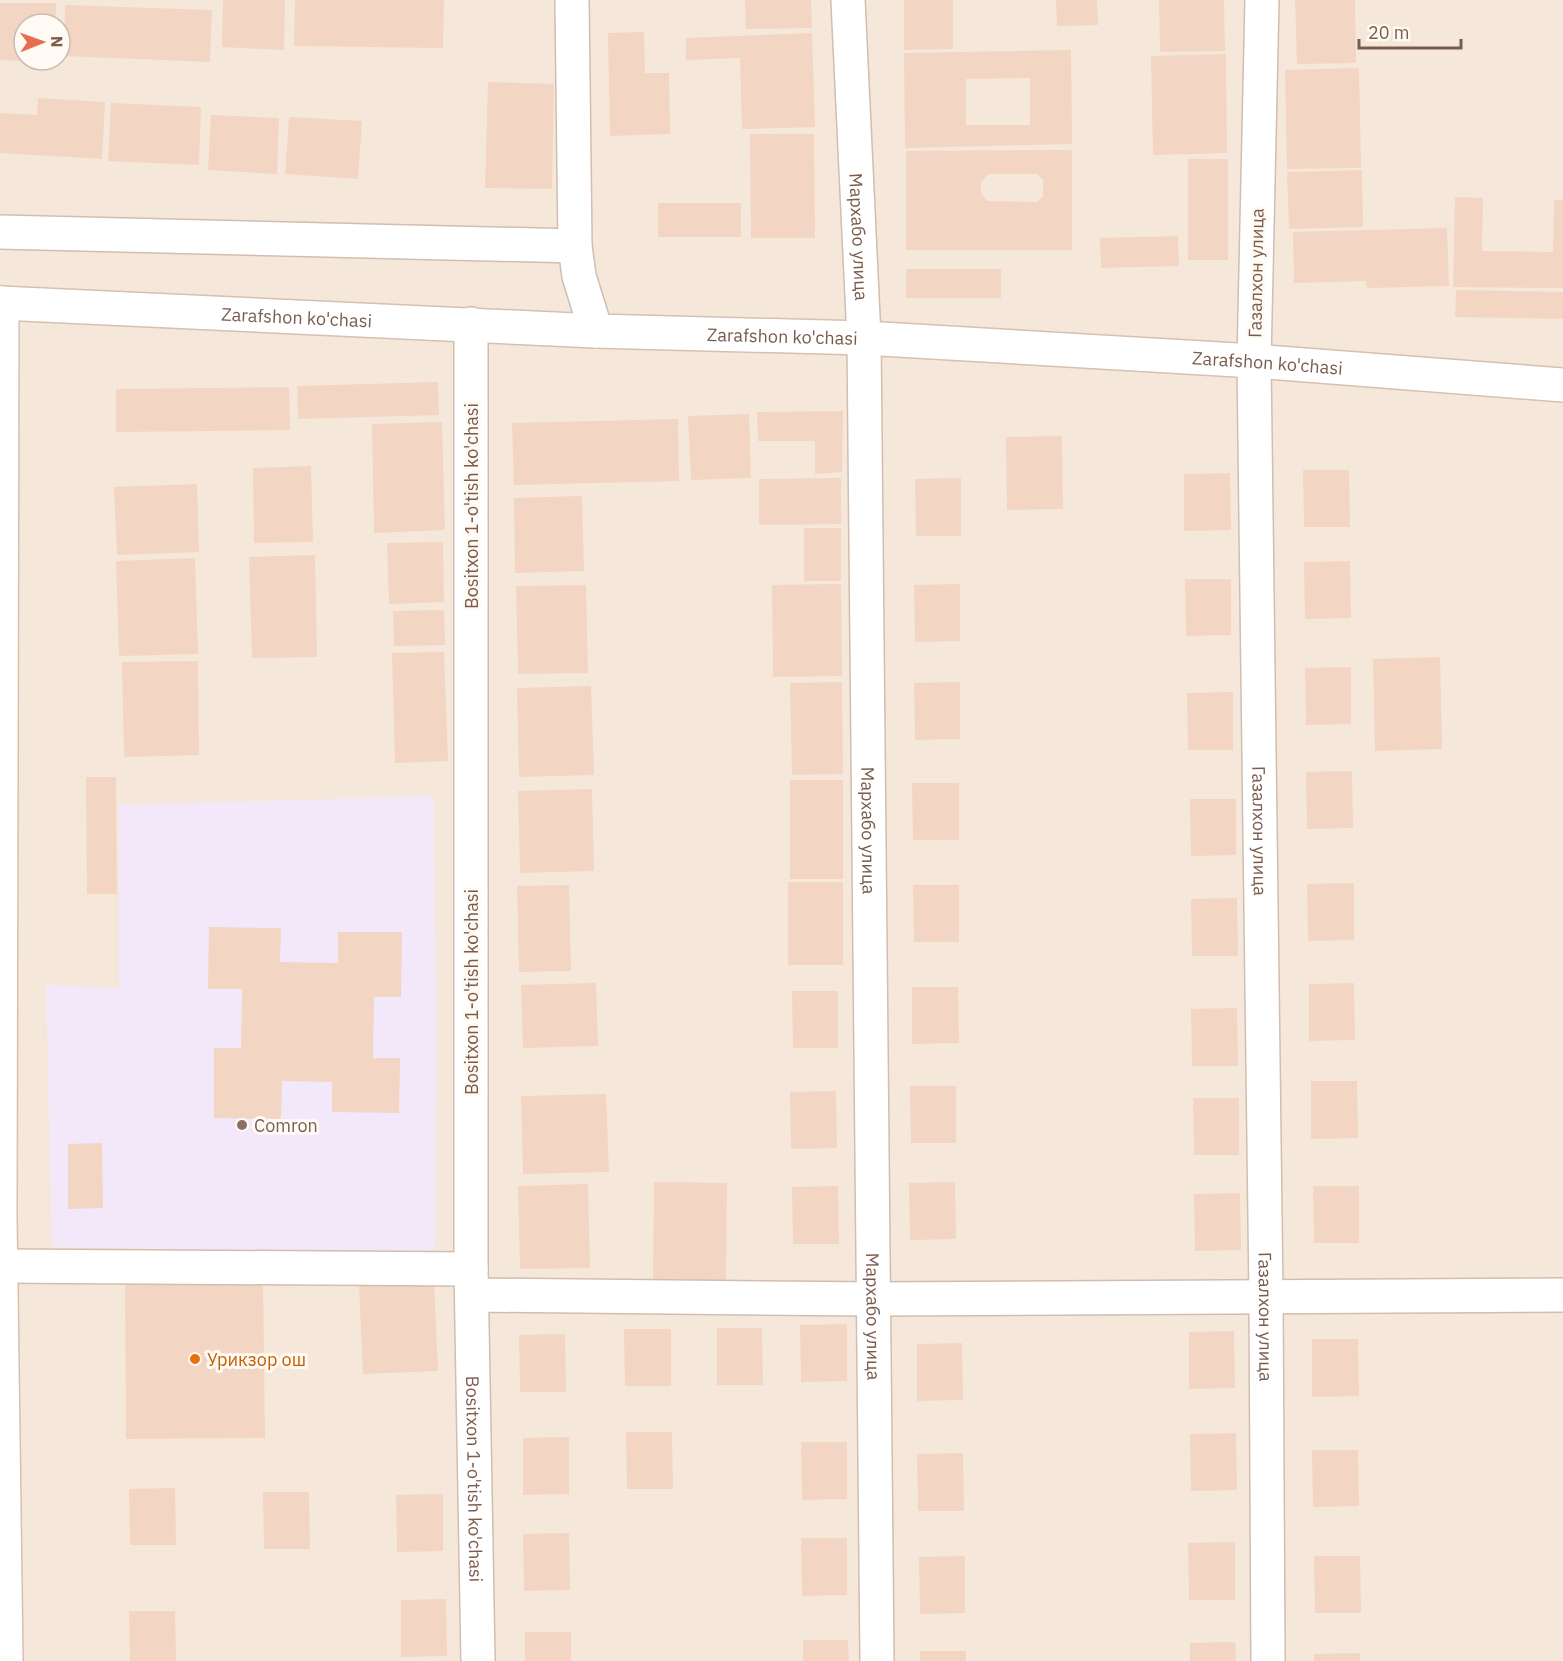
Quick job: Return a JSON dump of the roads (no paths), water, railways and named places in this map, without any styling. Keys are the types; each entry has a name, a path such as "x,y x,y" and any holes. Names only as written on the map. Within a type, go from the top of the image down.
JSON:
{"street":[{"path":"572,0 575,246 579,276 596,331"},
{"name":"Мархабо улица","path":"848,0 864,338 877,1661"},
{"name":"Газалхон улица","path":"1262,0 1254,361 1266,1297 1268,1661"},
{"path":"0,232 575,246"},
{"path":"1,303 0,1216 6,1661"},
{"name":"Zarafshon ko'chasi","path":"1,303 596,331 864,338 1254,361 1563,385"},
{"name":"Bositxon 1-o'tish ko'chasi","path":"471,324 471,1282 478,1661"},
{"path":"2,1266 874,1299 1563,1295"}],"place":[{"name":"Сomron","path":"242,1125"},
{"name":"Урикзор ош","path":"195,1359"}]}
